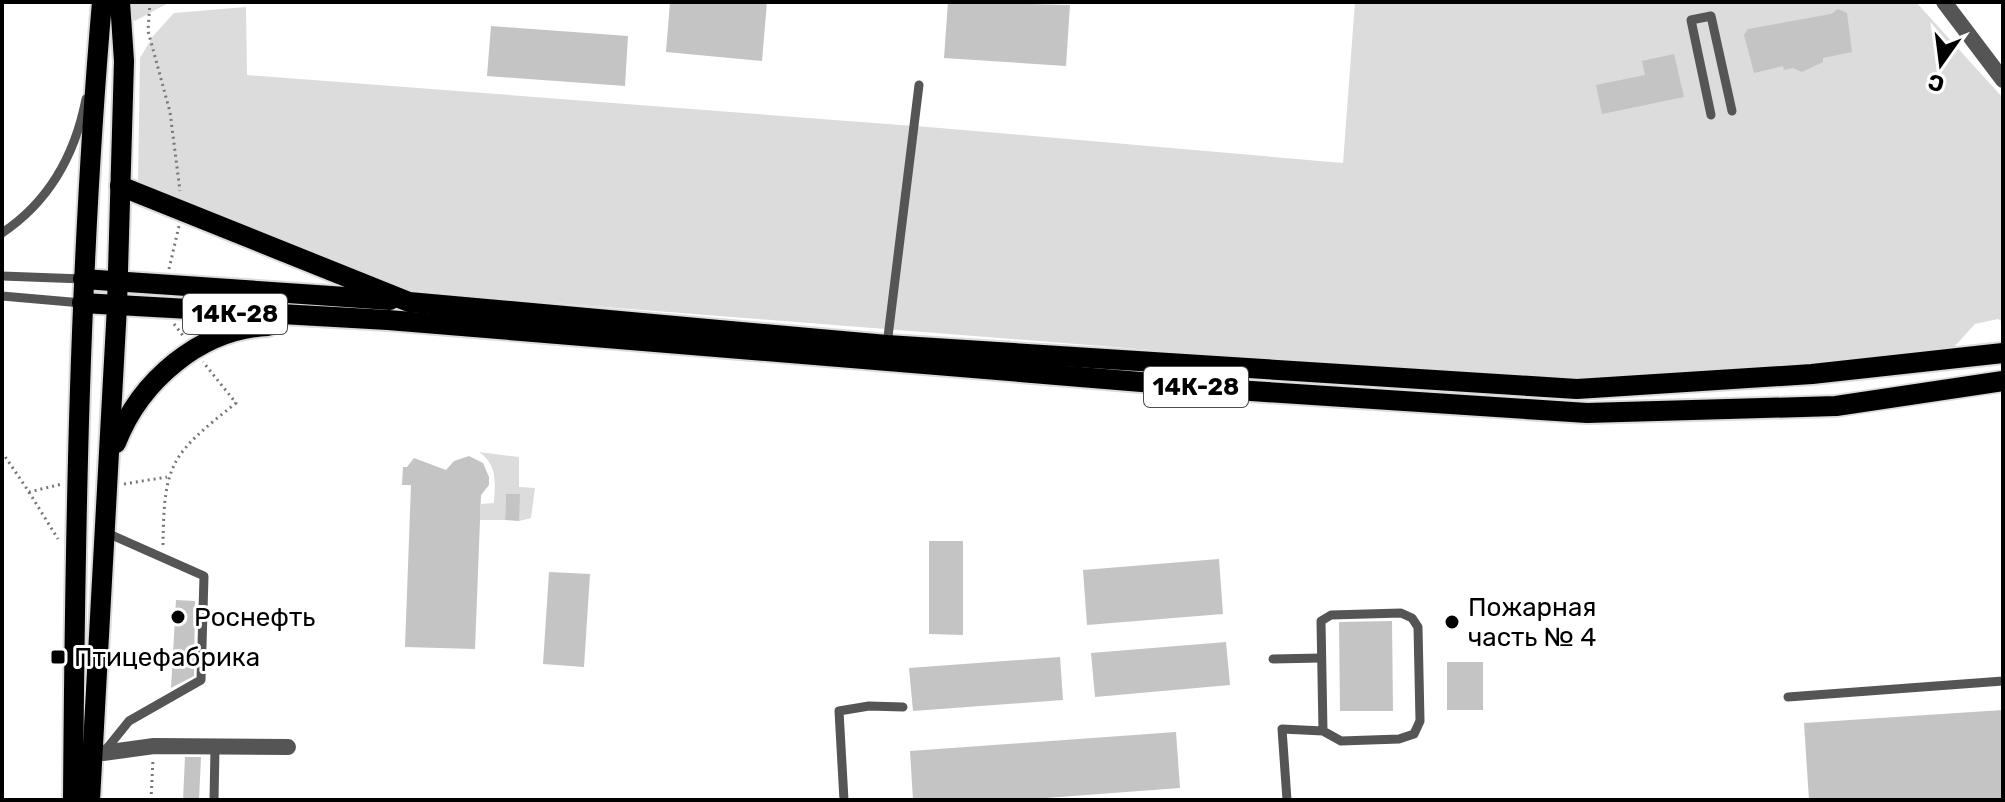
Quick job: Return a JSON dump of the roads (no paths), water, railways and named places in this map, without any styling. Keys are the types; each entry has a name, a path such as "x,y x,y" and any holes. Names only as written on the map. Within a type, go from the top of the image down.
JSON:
{"main road":[{"path":"84,799 82,303 102,2"},
{"path":"84,799 97,752 102,531 109,462 118,282 124,61 120,2"},
{"path":"120,186 409,302"},
{"name":"14К-28","path":"83,279 409,302 887,345 1577,389 1812,374 2003,353"},
{"name":"14К-28","path":"82,303 163,310 388,320 1219,389 1587,413 1836,406 2003,381"},
{"path":"109,462 128,413 156,378 194,350 242,327 388,320"}],"street":[{"path":"1944,2 2003,80"},
{"path":"97,752 154,746 215,749 288,747"}],"lane":[{"path":"1711,115 1691,20 1711,16 1732,111"},
{"path":"2,233 26,217 61,176 81,125 100,25"},
{"path":"887,345 919,85"},
{"path":"2,276 83,279"},
{"path":"2,296 82,303"},
{"path":"97,752 129,721 201,680 204,576 163,561 102,531"},
{"path":"1287,800 1282,729 1323,731 1341,741 1399,739 1414,734 1420,721 1418,627 1401,613 1331,615 1321,621 1323,731"},
{"path":"1273,659 1321,658"},
{"path":"1788,697 2003,681"},
{"path":"844,800 839,711 869,706 903,707"},
{"path":"214,800 215,749"}],"place":[{"name":"Роснефть","path":"178,617"},
{"name":"Пожарная часть № 4","path":"1452,622"},
{"name":"Птицефабрика","path":"58,657"}]}
